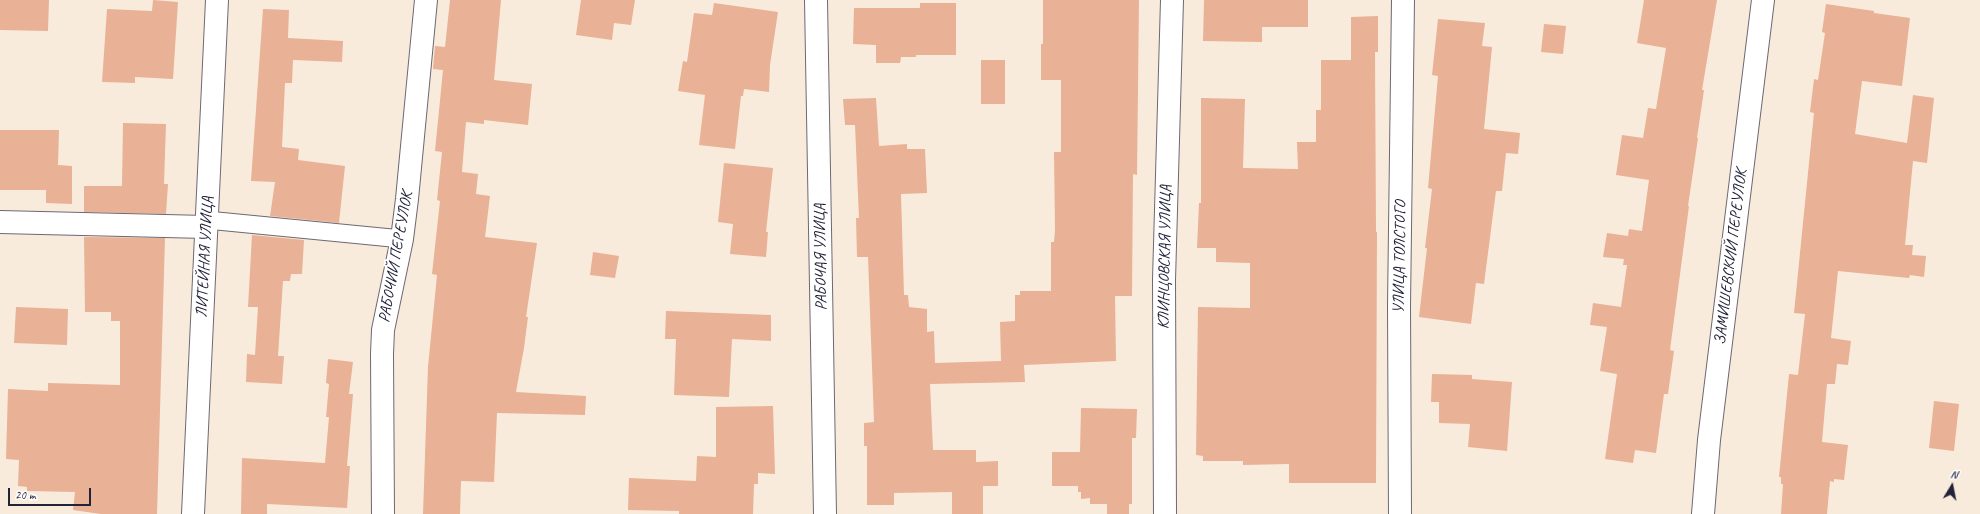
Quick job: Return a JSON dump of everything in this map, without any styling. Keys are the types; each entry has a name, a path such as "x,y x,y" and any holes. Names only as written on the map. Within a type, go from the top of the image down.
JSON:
{"street":[{"name":"ЛИТЕЙНАЯ УЛИЦА","path":"193,514 217,0"},
{"name":"РАБОЧИЙ ПЕРЕУЛОК","path":"383,514 383,330 402,239 408,192 426,0"},
{"name":"РАБОЧАЯ УЛИЦА","path":"816,0 825,514"},
{"name":"КЛИНЦОВСКАЯ УЛИЦА","path":"1165,514 1164,280 1172,0"},
{"name":"УЛИЦА ТОЛСТОГО","path":"1400,514 1399,306 1403,0"},
{"name":"ЗАМИШЕВСКИЙ ПЕРЕУЛОК","path":"1703,514 1710,432 1763,0"},
{"path":"0,222 207,223"}],"lane":[{"path":"207,223 402,239"}],"building":[{"path":"0,0 49,0 48,31 0,30"},
{"path":"153,0 178,2 173,79 135,77 135,83 102,82 107,9 152,11"},
{"path":"450,0 501,0 494,80 532,84 528,125 484,120 484,124 466,122 462,172 478,174 476,194 490,196 485,237 537,243 526,317 528,317 524,348 516,392 586,396 585,415 497,413 494,482 461,481 460,514 423,514 428,367 437,275 432,274 440,201 437,200 442,152 435,151 443,70 433,69 435,46 445,47"},
{"path":"581,0 635,0 631,25 614,23 612,40 576,35"},
{"path":"1043,0 1139,0 1137,175 1133,174 1132,296 1115,296 1116,361 1024,365 1025,382 930,384 933,450 976,450 976,462 998,461 998,486 983,486 983,514 952,514 952,492 894,493 894,505 867,505 867,446 864,446 864,423 874,422 868,257 857,257 856,218 859,218 855,125 845,125 843,99 876,98 879,146 907,144 907,149 925,149 927,193 901,194 904,295 908,295 909,307 927,309 927,332 934,331 935,363 1001,361 1000,322 1015,321 1015,295 1020,295 1020,291 1051,291 1051,242 1054,242 1055,230 1054,152 1061,152 1061,80 1041,80"},
{"path":"1204,0 1308,0 1308,27 1262,27 1262,42 1203,41"},
{"path":"1644,0 1717,0 1702,90 1704,90 1670,350 1674,351 1668,394 1664,394 1656,453 1635,450 1633,463 1605,459 1617,374 1600,371 1607,327 1590,325 1593,303 1621,307 1627,265 1623,265 1624,259 1603,257 1607,233 1628,236 1629,229 1642,231 1649,180 1616,175 1622,135 1643,138 1648,108 1656,109 1666,48 1637,43"},
{"path":"714,3 778,12 770,65 769,92 744,89 743,96 741,96 735,149 699,145 705,95 678,91 683,61 687,62 694,13 712,15"},
{"path":"920,3 956,3 956,55 916,55 916,57 901,57 900,63 876,63 876,45 853,44 854,8 920,8"},
{"path":"1826,4 1910,18 1902,86 1862,81 1855,134 1907,143 1913,95 1934,98 1927,163 1913,161 1905,245 1913,245 1912,255 1926,256 1924,277 1910,275 1909,278 1838,271 1831,338 1851,341 1848,365 1837,364 1835,384 1827,384 1822,442 1848,445 1844,480 1834,479 1834,482 1830,481 1827,514 1781,514 1783,484 1781,484 1781,477 1779,477 1789,374 1798,375 1805,314 1794,313 1814,113 1810,112 1814,79 1818,80 1825,33 1822,32"},
{"path":"263,9 289,10 288,38 343,41 342,62 293,60 292,83 285,83 282,147 299,149 298,160 345,166 339,223 270,216 275,182 251,181"},
{"path":"1378,16 1378,52 1375,52 1377,232 1376,483 1289,483 1289,464 1243,465 1243,461 1203,461 1203,456 1196,455 1198,307 1250,308 1250,263 1216,262 1216,248 1197,248 1199,203 1201,203 1201,98 1245,99 1243,168 1298,169 1297,142 1316,142 1316,110 1321,110 1321,60 1351,60 1351,17"},
{"path":"1438,19 1485,23 1482,46 1492,47 1484,129 1520,133 1518,154 1506,153 1502,191 1496,191 1484,284 1476,283 1471,324 1419,317 1432,189 1428,188 1438,76 1432,75"},
{"path":"1544,24 1566,26 1563,54 1541,52"},
{"path":"981,60 1005,60 1005,104 981,104"},
{"path":"123,123 166,124 164,184 168,184 166,214 84,212 84,186 122,186"},
{"path":"0,130 59,130 58,165 72,166 72,204 46,203 46,190 0,190"},
{"path":"724,163 773,168 766,232 768,232 766,257 730,254 733,224 718,222"},
{"path":"252,235 304,240 302,274 291,274 290,281 283,281 278,356 284,356 282,384 246,382 247,354 255,355 258,307 248,307"},
{"path":"84,237 165,238 157,514 101,514 73,510 75,492 27,491 27,487 18,486 19,460 6,459 8,389 48,391 48,383 120,385 120,321 111,321 111,312 85,312"},
{"path":"593,252 619,256 615,278 590,275"},
{"path":"16,307 68,309 67,345 14,343"},
{"path":"666,311 771,315 771,341 732,339 729,397 674,395 676,339 665,339"},
{"path":"328,359 353,362 349,394 353,394 347,466 350,466 347,508 267,504 267,514 241,514 242,458 325,463 329,417 326,417 329,384 326,383"},
{"path":"1432,374 1472,375 1472,379 1512,382 1507,451 1468,447 1470,424 1439,423 1439,402 1431,402"},
{"path":"1934,401 1959,404 1954,451 1929,448"},
{"path":"773,406 775,474 758,473 758,484 754,484 753,514 679,514 679,511 628,510 629,478 696,481 697,456 716,457 716,407"},
{"path":"1081,408 1137,409 1136,438 1132,438 1132,504 1129,504 1129,514 1107,514 1107,504 1090,504 1090,498 1081,499 1081,492 1078,492 1078,486 1052,486 1052,452 1080,452"}]}
